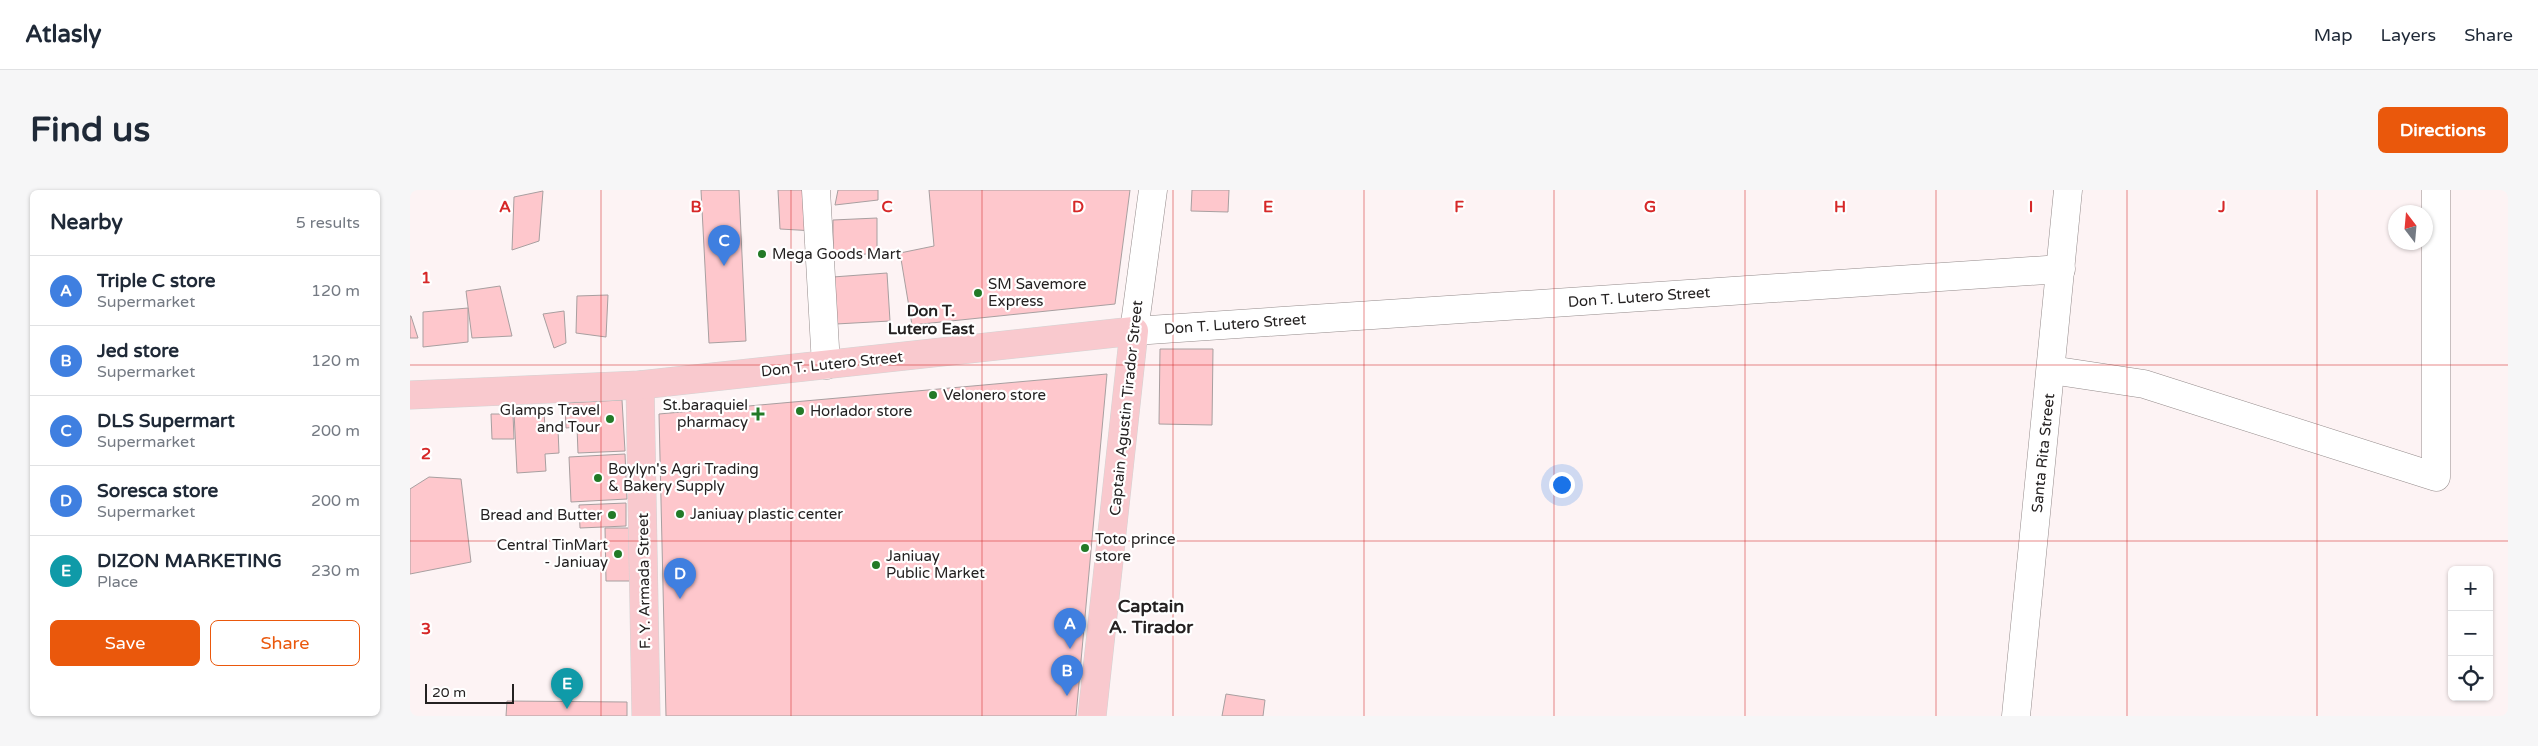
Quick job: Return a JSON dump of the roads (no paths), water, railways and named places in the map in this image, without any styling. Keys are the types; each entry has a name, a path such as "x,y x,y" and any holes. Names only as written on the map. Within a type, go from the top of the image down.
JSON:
{"main road":[{"name":"Don T. Lutero Street","path":"410,395 640,385 1134,331"},
{"name":"Captain Agustin Tirador Street","path":"1092,716 1134,331"},
{"name":"F. Y. Armada Street","path":"640,385 646,716"}],"street":[{"path":"816,190 826,365"},
{"name":"Captain Agustin Tirador Street","path":"1134,331 1153,190"},
{"name":"Santa Rita Street","path":"2016,716 2068,190"},
{"path":"2051,370 2144,384 2436,477 2436,190"},
{"name":"Don T. Lutero Street","path":"1134,331 2061,269"}],"place":[{"name":"Mega Goods Mart","path":"762,254"},
{"name":"DLS Supermart","path":"724,266"},
{"name":"SM Savemore Express","path":"978,293"},
{"name":"Velonero store","path":"933,395"},
{"name":"Horlador store","path":"800,411"},
{"name":"St.baraquiel pharmacy","path":"758,414"},
{"name":"Glamps Travel and Tour","path":"610,419"},
{"name":"Boylyn's Agri Trading & Bakery Supply","path":"598,478"},
{"name":"Janiuay plastic center","path":"680,514"},
{"name":"Bread and Butter","path":"612,515"},
{"name":"Toto prince store","path":"1085,548"},
{"name":"Central TinMart - Janiuay","path":"618,554"},
{"name":"Janiuay Public Market","path":"876,565"},
{"name":"Soresca store","path":"680,599"},
{"name":"Triple C store","path":"1070,649"},
{"name":"Jed store","path":"1067,696"},
{"name":"DIZON MARKETING","path":"567,709"}],"district":[{"name":"Don T. Lutero East","path":"931,320"},
{"name":"Captain A. Tirador","path":"1151,616"}]}
